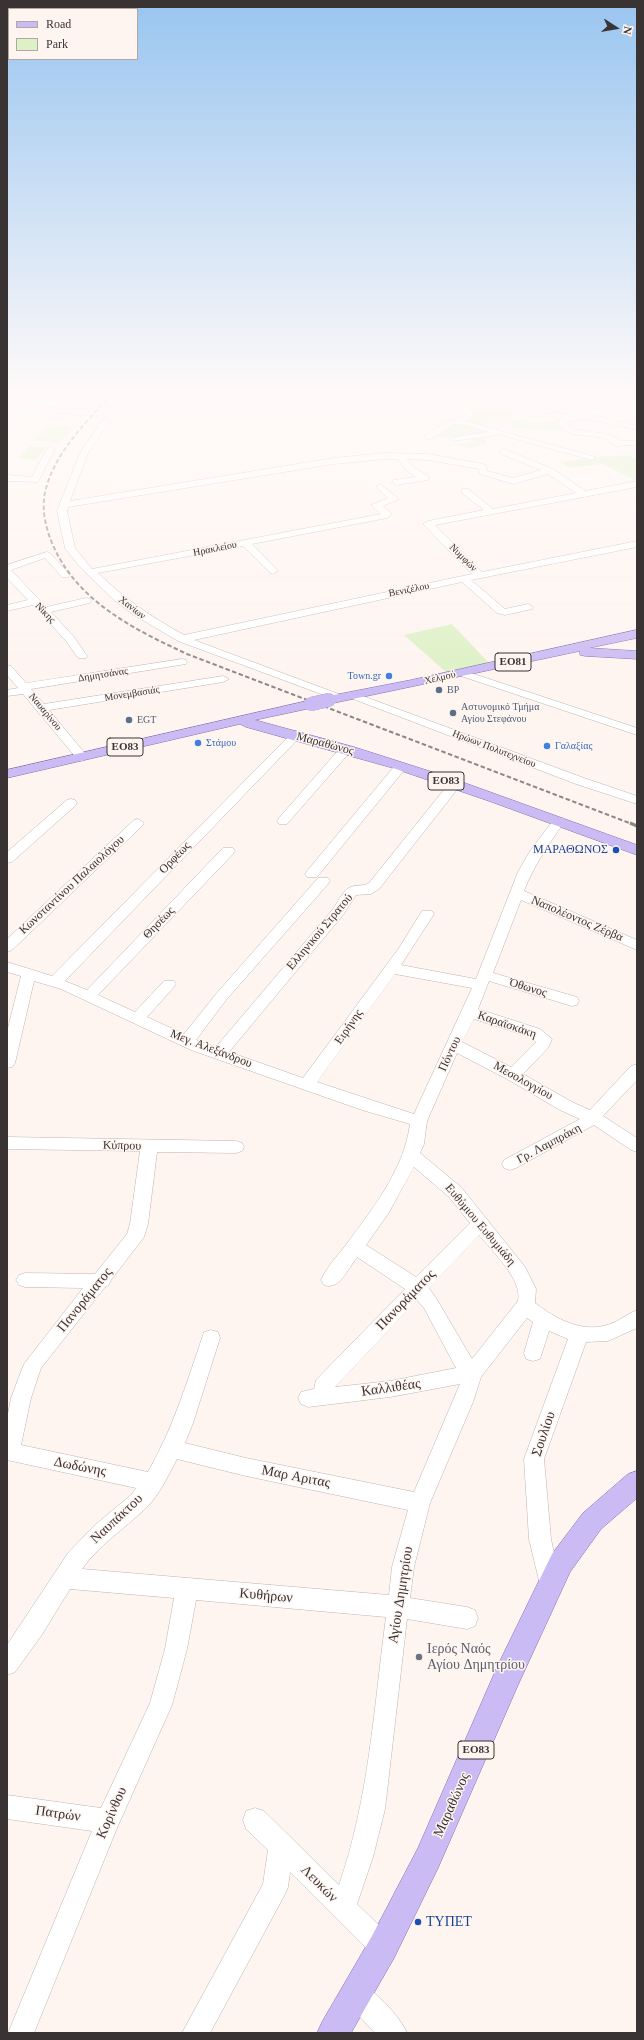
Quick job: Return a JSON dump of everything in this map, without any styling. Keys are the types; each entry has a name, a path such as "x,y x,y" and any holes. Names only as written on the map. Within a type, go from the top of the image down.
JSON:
{"main road":[{"name":"Χελμού","path":"242,718 462,673 637,634"},
{"name":"ΕΟ81","path":"564,650 637,655"},
{"name":"Μαραθώνος","path":"242,718 251,724 346,749 455,784 637,850"},
{"name":"ΕΟ83","path":"7,774 242,718"},
{"name":"Μαραθώνος","path":"333,2033 383,1947 428,1858 508,1675 561,1563 584,1530 603,1510 637,1482"}],"street":[{"name":"Χανίων","path":"70,489 62,511 70,548 90,572 138,613 182,639 341,698"},
{"path":"64,505 165,489"},
{"name":"Ηρακλείου","path":"90,572 387,515 376,505 395,499 383,489"},
{"path":"576,489 583,494"},
{"path":"465,491 492,512 609,489"},
{"name":"Νυμφών","path":"480,576 428,524 492,512"},
{"path":"246,542 273,571"},
{"name":"Βενιζέλου","path":"182,639 214,630 637,544"},
{"path":"7,568 47,555 65,575"},
{"name":"Νίκης","path":"7,572 70,639 82,656"},
{"path":"464,579 501,611 505,612 528,607"},
{"path":"44,611 86,601"},
{"path":"7,608 34,602"},
{"name":"Δημητσάνας","path":"7,693 182,662"},
{"name":"Ναυαρίνου","path":"7,668 82,757"},
{"path":"462,673 637,732"},
{"name":"Μονεμβασιάς","path":"42,708 223,679"},
{"name":"Ηρώων Πολυτεχνείου","path":"341,698 637,800"},
{"name":"Ορφέως","path":"55,982 296,735"},
{"path":"283,821 346,749"},
{"path":"186,1042 317,878 401,766"},
{"name":"Ελληνικού Στρατού","path":"219,1054 303,951 340,910 349,895 354,890 366,891 374,886 455,784"},
{"path":"7,859 71,803"},
{"name":"Πόντου","path":"330,1280 382,1209 397,1184 416,1144 419,1121 453,1044 470,1012 527,866 559,821"},
{"name":"Κωνσταντίνου Παλαιολόγου","path":"7,947 138,823"},
{"name":"Θησέως","path":"89,996 228,851"},
{"name":"Ναπολέοντος Ζέρβα","path":"516,893 637,945"},
{"name":"Ειρήνης","path":"307,1084 412,938 427,914"},
{"name":"Μεγ. Αλεξάνδρου","path":"7,967 55,982 89,996 186,1042 368,1106 419,1121"},
{"path":"390,968 482,980"},
{"path":"7,1063 29,973"},
{"name":"Όθωνος","path":"482,980 572,1001"},
{"path":"138,1018 168,984"},
{"name":"Καραϊσκάκη","path":"470,1012 535,1033 544,1039 544,1043 513,1075"},
{"name":"Μεσολογγίου","path":"453,1044 513,1075 566,1106 606,1124 637,1146"},
{"name":"Γρ. Λαμπράκη","path":"510,1164 583,1126 637,1070"},
{"name":"Κύπρου","path":"7,1143 236,1147"},
{"name":"Πανοράματος","path":"9,1452 21,1398 33,1364 102,1281 133,1241 137,1233 149,1146"},
{"name":"Ευθύμιου Ευθυμιάδη","path":"411,1155 455,1192 524,1280 528,1296 526,1306"},
{"name":"Πανοράματος","path":"317,1397 323,1386 480,1223"},
{"path":"355,1247 418,1288 430,1304 463,1362 473,1373"},
{"path":"25,1280 102,1281"},
{"path":"526,1306 543,1320 559,1329 579,1335 602,1334 615,1331 637,1318"},
{"name":"Αγίου Δημητρίου","path":"343,1908 361,1857 373,1808 407,1547 420,1503 463,1402 473,1373 526,1306"},
{"path":"533,1353 543,1320"},
{"name":"Σουλίου","path":"550,1586 540,1539 534,1459 579,1335"},
{"name":"Ναυπάκτου","path":"11,1653 89,1545 139,1501 153,1482 172,1449 190,1404 211,1338"},
{"name":"Καλλιθέας","path":"317,1397 390,1389 473,1373"},
{"name":"Μαρ Αριτας","path":"172,1449 246,1467 420,1503"},
{"name":"Δωδώνης","path":"9,1452 153,1482"},
{"name":"Κυθήρων","path":"64,1578 398,1607 467,1618"},
{"name":"Κορίνθου","path":"21,2033 108,1821 166,1690 187,1589"},
{"name":"Πατρών","path":"7,1806 108,1821"},
{"name":"Λευκών","path":"255,1820 383,1947"},
{"path":"195,2033 275,1887 281,1846"},
{"path":"355,1993 394,2033"}],"green space":[{"path":"452,624 489,663 447,673 404,635"}],"railway":[{"path":"46,489 44,498 45,519 50,538 60,559 73,578 89,595 125,622 187,654 632,824"},
{"path":"630,823 637,826"}],"place":[{"name":"Town.gr","path":"389,676"},
{"name":"BP","path":"439,690"},
{"name":"Αστυνομικό Τμήμα Αγίου Στεφάνου","path":"453,713"},
{"name":"EGT","path":"129,720"},
{"name":"Στάμου","path":"198,743"},
{"name":"Γαλαξίας","path":"547,746"},
{"name":"ΜΑΡΑΘΩΝΟΣ","path":"616,850"},
{"name":"Ιερός Ναός Αγίου Δημητρίου","path":"419,1657"},
{"name":"ΤΥΠΕΤ","path":"418,1922"}]}
